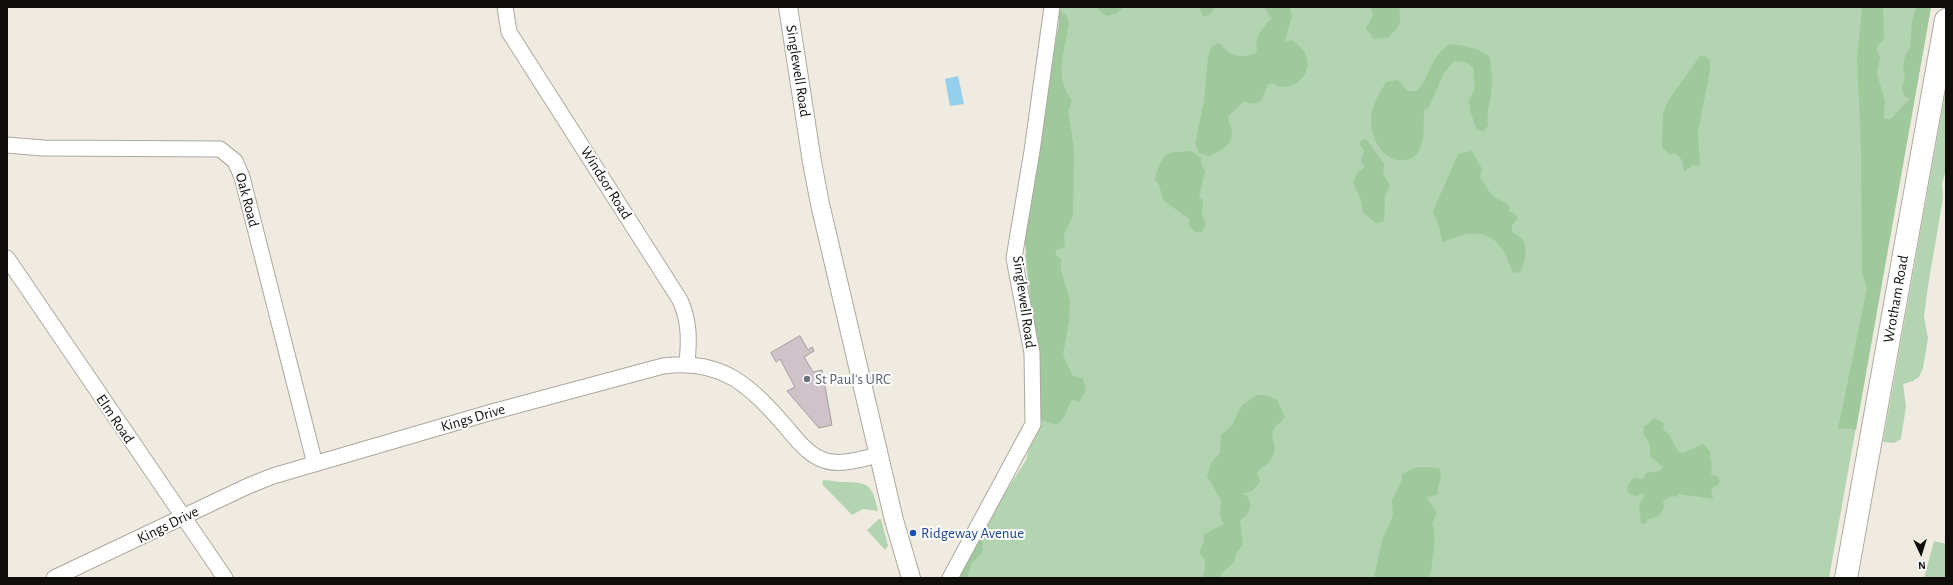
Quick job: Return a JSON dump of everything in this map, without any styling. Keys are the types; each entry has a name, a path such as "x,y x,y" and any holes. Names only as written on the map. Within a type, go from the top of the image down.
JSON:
{"main road":[{"name":"Wrotham Road","path":"1846,578 1946,20"}],"street":[{"name":"Windsor Road","path":"505,7 509,32 682,305 689,328 687,364"},
{"name":"Singlewell Road","path":"788,7 818,192 878,455 898,537 912,578"},
{"name":"Singlewell Road","path":"950,578 1033,424 1032,353 1014,258 1032,151 1052,7"},
{"name":"Oak Road","path":"7,145 42,148 220,149 235,161 242,177 315,464"},
{"name":"Elm Road","path":"7,258 224,578"},
{"name":"Kings Drive","path":"54,578 184,518 254,483 638,371 663,366 687,364 712,368 737,380 767,407 809,450 822,460 845,461 878,455"}],"green space":[{"path":"1059,7 1931,7 1829,578 960,578 977,537 1026,460 1037,417 1036,350 1025,257 1059,23"},
{"path":"1096,7 1123,7 1117,13 1106,16"},
{"path":"1199,7 1216,7 1209,15 1203,16"},
{"path":"1264,7 1290,7 1292,17 1285,40 1286,42 1291,40 1302,49 1307,58 1307,67 1304,75 1298,82 1290,86 1282,87 1273,83 1268,84 1263,97 1258,103 1254,104 1244,101 1228,116 1232,134 1229,143 1218,152 1209,156 1199,153 1195,144 1204,101 1208,56 1212,46 1220,43 1228,52 1240,56 1256,53 1256,45 1259,34 1267,22 1272,19"},
{"path":"1371,7 1401,7 1399,13 1399,23 1389,37 1374,39 1366,29 1373,15"},
{"path":"1862,7 1883,7 1884,40 1879,44 1876,50 1880,57 1877,74 1885,101 1884,119 1890,119 1910,99 1904,96 1902,88 1905,78 1903,68 1905,56 1910,48 1912,23 1916,7 1931,7 1856,430 1845,428 1838,429 1867,288 1862,273 1861,147 1857,59"},
{"path":"1059,10 1067,16 1069,23 1063,53 1062,73 1066,92 1072,101 1068,111 1074,149 1073,215 1064,234 1065,247 1057,250 1055,255 1061,259 1061,270 1070,301 1069,322 1063,355 1072,375 1083,379 1086,390 1079,402 1072,400 1060,422 1057,424 1052,424 1037,417 1036,350 1023,224 1059,23"},
{"path":"1450,44 1471,47 1489,56 1492,70 1492,83 1488,112 1488,126 1483,131 1477,130 1470,111 1469,100 1475,89 1473,67 1465,62 1454,61 1444,73 1429,107 1424,110 1424,132 1421,148 1413,158 1410,159 1398,160 1391,158 1380,148 1373,134 1371,127 1371,114 1374,104 1386,82 1398,80 1408,91 1417,91 1422,85 1438,55"},
{"path":"1700,56 1705,56 1710,61 1710,70 1698,132 1700,166 1693,165 1684,172 1682,160 1675,153 1670,155 1662,147 1663,113 1668,101"},
{"path":"1946,89 1946,169 1942,184 1943,198 1924,317 1928,338 1923,368 1919,377 1913,381 1903,384 1906,406 1901,439 1894,443 1883,442"},
{"path":"1363,139 1367,140 1384,164 1383,174 1390,185 1385,196 1384,221 1375,223 1362,211 1362,203 1353,182 1358,172 1365,167 1361,162 1364,150 1359,144"},
{"path":"1472,151 1482,169 1480,178 1492,195 1509,206 1509,212 1513,212 1518,218 1512,226 1512,232 1523,240 1525,243 1526,252 1523,266 1519,273 1513,272 1501,247 1485,235 1464,235 1442,243 1439,226 1433,211 1458,154"},
{"path":"1173,152 1193,152 1201,158 1201,164 1205,171 1199,198 1203,200 1202,215 1206,224 1202,232 1195,232 1189,225 1189,219 1163,200 1159,184 1155,180 1158,168 1165,156"},
{"path":"1257,395 1265,395 1277,400 1285,417 1274,429 1272,435 1275,450 1269,461 1257,472 1260,482 1251,492 1242,493 1248,497 1251,505 1247,515 1240,520 1243,545 1236,553 1234,562 1221,574 1222,578 1201,578 1205,571 1205,559 1199,553 1204,542 1203,535 1224,524 1220,516 1221,500 1207,476 1211,463 1220,453 1221,435 1232,425 1242,405"},
{"path":"1654,418 1664,424 1663,429 1670,436 1678,452 1683,453 1703,444 1710,451 1712,466 1711,474 1718,477 1720,481 1718,485 1713,487 1711,490 1713,499 1679,494 1676,497 1672,496 1663,501 1664,507 1659,516 1648,519 1646,523 1641,524 1639,504 1645,496 1643,493 1637,496 1631,495 1627,490 1629,483 1634,478 1643,479 1646,473 1660,471 1663,467 1651,457 1649,442 1643,434 1644,426"},
{"path":"1418,467 1439,468 1441,474 1437,495 1426,497 1437,513 1432,523 1435,542 1430,578 1374,578 1382,540 1393,516 1392,500 1402,480 1402,475"},
{"path":"823,480 864,484 871,490 878,511 863,509 852,515 822,484"},
{"path":"879,519 881,519 888,546 885,550 867,530"},
{"path":"977,537 983,542 982,553 971,564 967,578 960,578 963,561"},
{"path":"1934,541 1946,544 1946,578 1924,578"}],"water":[{"path":"958,76 964,104 950,106 945,79"}],"building":[{"name":"St Paul's URC","path":"800,336 808,350 812,347 814,351 804,357 813,372 822,370 832,425 819,428 787,391 795,387 780,359 776,362 771,353"}],"place":[{"name":"St Paul's URC","path":"807,379"},
{"name":"Ridgeway Avenue","path":"913,533"}]}
